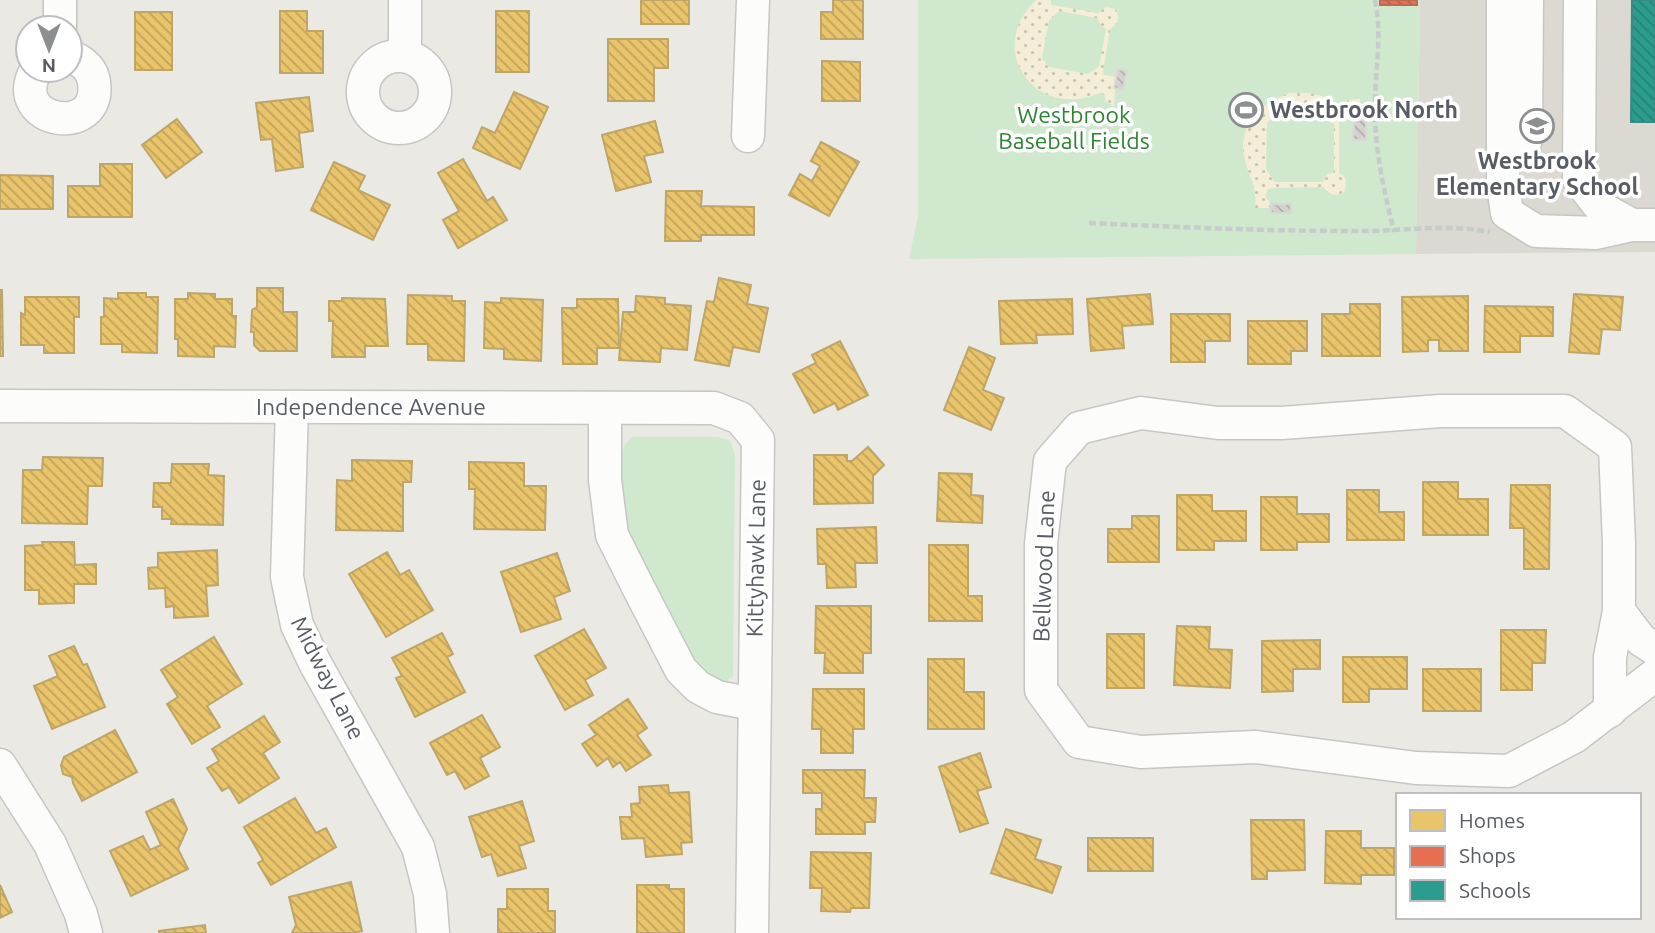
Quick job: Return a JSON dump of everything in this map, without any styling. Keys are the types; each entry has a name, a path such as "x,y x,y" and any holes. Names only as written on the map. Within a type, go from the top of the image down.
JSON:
{"street":[{"path":"405,0 405,56"},
{"path":"748,136 753,0"},
{"path":"1503,0 1503,186 1507,213 1536,231 1595,233 1644,225"},
{"path":"1504,154 1526,140 1527,0"},
{"path":"1580,0 1579,180 1601,208 1644,225"},
{"path":"30,84 34,104 42,112 51,118 73,118 89,106 95,86 84,64"},
{"name":"Independence Avenue","path":"0,406 714,408 740,418"},
{"name":"Midway Lane","path":"292,407 287,577 297,625 418,847 430,894 433,933"},
{"path":"605,408 605,480 612,535 681,670 698,687 717,696 753,704"},
{"name":"Bellwood Lane","path":"1610,711 1610,657 1619,611 1615,447 1565,411 1440,411 1282,423 1218,423 1141,414 1079,428 1050,461 1041,544 1041,690 1079,742 1141,752 1256,747 1416,768 1509,771 1574,737 1610,711 1655,675"},
{"name":"Kittyhawk Lane","path":"740,418 758,440 752,933"},
{"path":"1619,611 1641,640 1655,649"},
{"path":"0,765 50,844 81,914 86,933"}],"path":[{"path":"1375,0 1380,23 1375,111 1378,165 1394,232"},
{"path":"1089,223 1394,232 1464,227 1494,233"}],"shaded area":[{"name":"Westbrook Elementary School","path":"1420,0 1655,0 1655,252 1416,254"}],"green space":[{"name":"Westbrook Baseball Fields","path":"918,0 1420,0 1416,254 909,259 918,216"},
{"path":"632,437 717,437 730,440 735,455 733,676 716,689 700,679 624,526 621,461 624,446"}],"sand":[{"path":"1036,0 1051,0 1051,5 1098,13 1106,7 1115,9 1118,20 1110,29 1103,72 1104,75 1116,77 1114,106 1105,101 1102,92 1078,99 1056,98 1038,89 1024,76 1016,59 1015,39 1021,19","holes":["1059,11 1097,18 1102,27 1106,28 1099,67 1087,74 1049,67 1042,58 1049,21"]},
{"path":"1290,93 1308,93 1343,106 1348,100 1360,99 1360,120 1339,120 1339,173 1346,181 1345,191 1336,195 1324,187 1268,189 1265,196 1271,208 1255,208 1254,188 1243,147 1244,136 1253,117 1279,97","holes":["1275,115 1324,115 1334,123 1334,172 1327,174 1323,182 1275,182 1266,169 1267,123"]}],"building: Homes":[{"path":"641,0 689,0 689,24 641,24"},
{"path":"833,0 863,0 863,39 821,39 821,12 833,12"},
{"path":"280,11 307,11 307,31 323,31 323,73 280,73"},
{"path":"496,11 529,11 529,72 496,72"},
{"path":"135,12 172,12 172,70 135,70"},
{"path":"608,39 668,39 668,68 654,68 654,101 608,101"},
{"path":"822,61 860,62 860,101 822,101"},
{"path":"514,92 548,107 520,169 473,148 482,127 495,133"},
{"path":"309,97 313,131 299,133 303,167 276,171 272,139 261,140 256,103"},
{"path":"177,119 202,152 166,178 142,145"},
{"path":"655,121 663,152 644,156 651,182 616,191 602,135"},
{"path":"821,142 859,162 829,216 789,195 800,174 812,181 820,166 811,161"},
{"path":"463,159 487,201 493,197 507,220 458,248 443,220 459,211 438,173"},
{"path":"334,162 365,176 358,190 390,205 373,240 311,210"},
{"path":"100,164 132,164 132,217 68,217 68,186 100,186"},
{"path":"0,175 53,176 53,209 0,209"},
{"path":"666,191 702,191 701,206 754,207 754,235 701,235 701,241 665,241"},
{"path":"719,278 751,285 747,304 768,308 759,352 733,347 729,366 695,360 707,301 714,302"},
{"path":"257,288 283,288 283,312 297,312 297,351 260,351 254,345 254,332 251,332 252,310 257,307"},
{"path":"2,290 3,356 0,356"},
{"path":"118,293 146,293 146,297 158,297 157,353 122,352 122,344 101,344 104,298 118,299"},
{"path":"188,293 215,294 215,299 232,299 232,316 236,316 235,347 214,346 214,357 178,356 178,339 175,339 175,299 188,299"},
{"path":"1150,294 1153,324 1122,326 1124,348 1091,351 1087,299"},
{"path":"1574,294 1623,297 1620,330 1602,329 1599,354 1569,352"},
{"path":"408,295 452,296 452,301 465,301 464,361 428,360 428,344 407,344"},
{"path":"636,296 665,298 665,304 691,306 687,350 661,348 660,362 619,360 623,312 635,312"},
{"path":"1468,296 1468,351 1439,351 1439,340 1428,340 1428,351 1403,352 1402,297"},
{"path":"25,297 79,297 79,317 74,317 74,353 44,353 44,345 21,345 21,313 25,315"},
{"path":"342,298 385,299 388,346 365,346 365,357 332,357 333,321 329,321 329,301 342,301"},
{"path":"501,298 543,300 541,361 504,359 504,349 484,348 485,302 501,303"},
{"path":"577,299 618,299 619,348 597,348 597,364 563,364 562,308 577,308"},
{"path":"1072,299 1073,334 1036,335 1037,343 1001,344 999,301"},
{"path":"1350,304 1380,304 1380,356 1322,356 1322,314 1350,314"},
{"path":"1485,306 1553,307 1553,336 1520,336 1520,352 1484,352"},
{"path":"1171,314 1230,314 1230,341 1205,341 1205,362 1171,362"},
{"path":"1248,321 1307,321 1307,351 1291,351 1291,364 1248,364"},
{"path":"840,341 868,395 838,410 835,403 814,413 793,374 816,363 812,355"},
{"path":"969,347 995,358 983,390 1004,398 991,430 944,410"},
{"path":"868,447 884,465 873,476 873,503 814,504 814,455 847,455 847,461 852,461"},
{"path":"43,457 103,458 102,486 88,486 87,524 22,523 23,470 42,470"},
{"path":"352,460 412,461 411,482 403,482 403,531 336,530 337,480 352,481"},
{"path":"469,462 524,463 524,486 546,486 545,530 474,529 475,489 469,489"},
{"path":"172,464 209,464 208,475 224,476 223,525 171,524 172,519 162,519 162,507 153,507 154,483 171,483"},
{"path":"939,473 972,474 971,495 983,496 982,523 937,521"},
{"path":"1423,482 1458,482 1458,499 1488,499 1488,535 1423,535"},
{"path":"1511,485 1550,485 1549,569 1524,569 1524,528 1510,528"},
{"path":"1347,490 1379,490 1379,512 1404,512 1404,540 1347,540"},
{"path":"1177,495 1212,495 1212,511 1246,511 1246,541 1214,541 1214,550 1177,550"},
{"path":"1261,497 1297,497 1297,514 1329,514 1329,542 1297,542 1297,550 1261,550"},
{"path":"1132,516 1159,516 1159,562 1108,562 1108,529 1132,529"},
{"path":"876,527 877,563 855,563 856,587 827,588 826,564 818,564 817,529"},
{"path":"42,542 74,542 75,565 96,564 96,584 74,584 74,603 39,604 39,590 25,590 25,546 43,545"},
{"path":"929,545 968,545 968,596 982,596 982,621 929,621"},
{"path":"217,550 218,585 206,586 208,616 174,618 174,606 166,607 165,588 149,589 148,568 158,567 158,553"},
{"path":"387,552 400,575 409,570 433,610 386,637 349,574"},
{"path":"557,553 570,591 554,597 561,619 521,632 501,572"},
{"path":"816,606 871,606 871,653 863,653 863,673 824,673 825,653 815,653"},
{"path":"1177,626 1210,627 1209,649 1232,650 1230,688 1174,685"},
{"path":"584,629 606,668 585,680 593,695 565,710 535,656"},
{"path":"1501,630 1546,630 1545,663 1532,663 1532,690 1501,690"},
{"path":"442,633 453,654 447,657 465,692 415,717 396,678 402,676 392,658"},
{"path":"1107,634 1144,634 1144,688 1107,688"},
{"path":"214,637 242,684 207,706 220,727 192,744 167,704 178,697 161,670"},
{"path":"1320,640 1320,669 1293,669 1293,691 1262,692 1262,641"},
{"path":"74,646 83,665 87,664 105,707 52,729 34,686 58,676 49,656"},
{"path":"1343,657 1407,657 1407,689 1369,689 1369,702 1343,702"},
{"path":"928,659 964,659 964,692 984,692 984,729 928,729"},
{"path":"1423,669 1481,669 1481,711 1423,711"},
{"path":"813,689 864,689 864,729 853,729 853,753 821,753 821,729 812,729"},
{"path":"628,699 647,728 637,735 651,755 626,771 620,762 613,767 608,758 597,766 582,744 596,735 589,725"},
{"path":"482,715 500,747 480,758 489,776 465,789 455,771 447,775 430,743"},
{"path":"264,716 280,742 263,753 279,778 239,803 229,787 222,791 207,768 219,761 212,749"},
{"path":"115,730 137,772 82,801 72,777 63,774 61,765 64,757"},
{"path":"980,753 991,787 977,791 988,823 960,832 939,767"},
{"path":"803,770 865,770 864,798 876,798 875,822 865,822 865,834 816,834 816,809 822,809 822,793 803,793"},
{"path":"668,785 669,793 689,792 692,842 681,843 682,854 646,857 644,838 622,839 620,817 632,817 631,804 640,803 639,787"},
{"path":"295,798 316,833 326,828 336,847 271,885 258,863 263,860 244,827"},
{"path":"173,799 187,829 178,849 188,869 131,896 110,851 143,836 150,850 161,845 146,812"},
{"path":"522,801 534,841 519,846 526,868 498,876 491,854 482,857 469,817"},
{"path":"1251,820 1304,820 1305,870 1267,871 1267,879 1252,879"},
{"path":"1006,829 1041,840 1035,859 1061,867 1052,893 991,873"},
{"path":"1326,831 1361,831 1361,848 1394,848 1394,875 1361,875 1361,884 1325,883"},
{"path":"1088,838 1153,838 1153,871 1088,871"},
{"path":"811,852 871,853 869,908 851,908 850,912 821,911 822,888 810,888"},
{"path":"351,882 362,931 292,933 296,925 289,897"},
{"path":"0,885 12,912 0,918"},
{"path":"637,885 669,885 669,889 684,889 684,933 637,933"},
{"path":"507,889 548,889 548,911 555,911 555,933 498,933 498,909 507,909"},
{"path":"205,925 206,933 159,933 159,931"}],"building: Shops":[{"path":"1380,0 1417,0 1417,5 1380,5"}],"building: Schools":[{"path":"1632,0 1655,0 1655,122 1631,122"}],"building: Other":[{"path":"1118,69 1127,71 1123,90 1114,88"},
{"path":"1354,120 1366,120 1366,140 1353,140"},
{"path":"1271,204 1291,204 1291,213 1271,213"}],"place":[{"name":"Westbrook North","path":"1246,110"},
{"name":"Westbrook Elementary School","path":"1537,126"}]}
